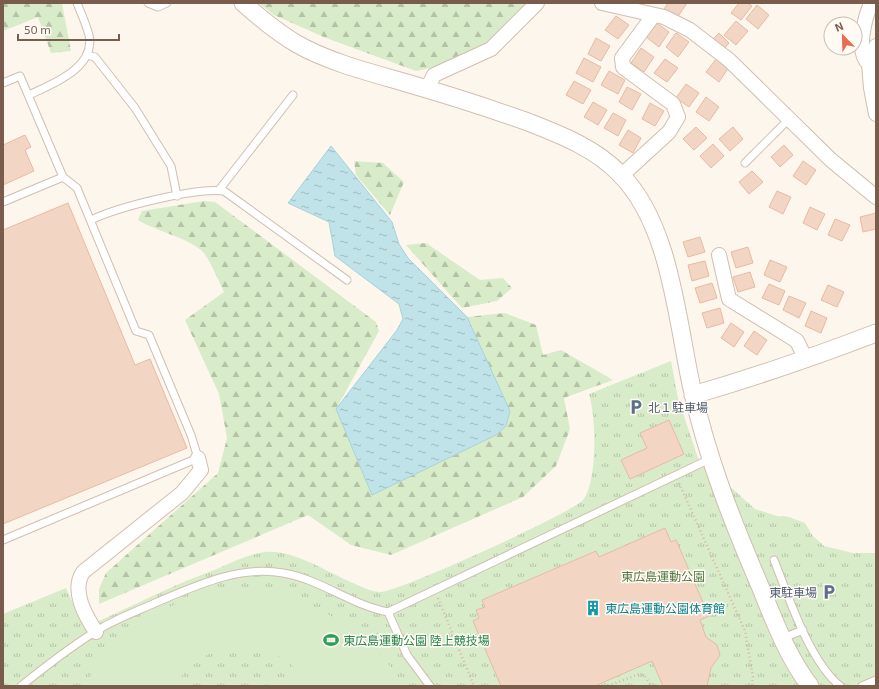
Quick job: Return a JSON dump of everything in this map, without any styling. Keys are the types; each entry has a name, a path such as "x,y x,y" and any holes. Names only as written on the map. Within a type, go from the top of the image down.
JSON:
{"street":[{"path":"243,3 270,26 298,45 342,63 482,105 565,137 588,148 622,175 651,222 662,252 671,282 693,395 710,459 745,551 782,638 799,671 810,686"},
{"path":"427,89 434,76 491,49 537,3"},
{"path":"602,3 653,16 664,17 690,30 729,60 831,160 876,197"},
{"path":"869,64 865,61 862,50 863,27 871,3"},
{"path":"622,175 669,132 678,117 673,104 623,67 622,58 653,16"},
{"path":"875,108 869,64 876,46"},
{"path":"719,255 729,300 797,341 806,360"},
{"path":"693,395 750,379 806,360 876,333"},
{"path":"96,632 85,613 78,590 78,579 83,572 182,493 201,470 198,458"}],"lane":[{"path":"29,95 69,76 87,55 89,36 77,3"},
{"path":"148,3 158,7 167,3"},
{"path":"87,55 95,57 135,108 171,166 178,196"},
{"path":"3,83 20,76 63,177 77,188 136,331 149,335 191,434 198,458 3,540"},
{"path":"219,190 293,95"},
{"path":"745,163 789,120"},
{"path":"3,202 63,177"},
{"path":"91,220 108,212 178,196 214,190 224,191 347,280"},
{"path":"21,686 96,632 125,616 203,583 229,576 257,571 284,573 308,580 370,609 388,612 710,459"},
{"path":"774,560 803,630 830,678 840,686"},
{"path":"388,612 407,655 430,686"},
{"path":"782,638 803,630"},
{"path":"862,686 876,680"}],"path":[{"path":"676,478 745,631 753,677 752,686"},
{"path":"436,594 474,686"},
{"path":"608,686 639,674 645,676 650,686"}],"green space":[{"path":"3,3 62,3 71,51 51,53 38,17 3,31"},
{"path":"259,3 527,3 485,49 452,64 416,71 326,38 274,15"},
{"path":"354,161 383,163 404,182 390,215 356,175"},
{"path":"204,201 215,202 376,322 379,331 336,409 372,495 496,435 506,426 510,411 467,317 505,313 536,325 543,355 561,350 613,380 564,398 570,429 556,466 523,497 391,555 351,545 308,515 99,604 99,589 106,573 218,473 227,438 219,394 185,320 224,292 211,264 202,251 179,238 138,220 142,211"},
{"path":"426,243 480,280 503,278 512,288 497,301 462,308 406,245"},
{"name":"東広島運動公園","path":"671,361 678,398 698,458 755,509 777,516 789,517 805,523 813,536 824,546 853,553 876,553 876,686 3,686 3,614 66,588 84,628 177,585 257,553 276,552 287,554 310,562 367,589 381,592 394,589 519,535 572,508 583,500 588,491 591,479 594,448 593,417 589,394"},
{"name":"東広島運動公園 陸上競技場","path":"236,588 265,589 282,592 298,598 324,612 369,643 387,662 403,686 308,686 296,669 280,657 262,650 242,647 222,649 204,656 188,669 176,686 86,686 97,665 111,647 143,622 179,603 198,596"},
{"path":"295,672 301,686 263,686"}],"water":[{"path":"331,146 392,222 399,244 408,258 467,317 510,411 506,426 496,435 372,495 336,409 397,330 403,319 399,304 335,256 329,222 288,203"}],"building":[{"path":"668,3 687,3 677,18 664,9"},
{"path":"739,3 748,3 752,6 741,20 731,13"},
{"path":"757,5 769,15 758,29 746,19"},
{"path":"616,16 629,25 618,39 605,30"},
{"path":"736,21 748,31 736,45 724,35"},
{"path":"657,23 669,32 659,47 646,37"},
{"path":"676,33 689,42 678,57 666,47"},
{"path":"719,33 729,43 723,50 712,40"},
{"path":"596,38 610,46 601,61 588,54"},
{"path":"641,48 654,57 644,72 631,63"},
{"path":"584,58 601,67 593,82 576,73"},
{"path":"717,58 729,67 719,82 706,72"},
{"path":"665,59 678,68 667,82 654,73"},
{"path":"609,71 625,80 618,94 601,85"},
{"path":"574,81 591,90 583,104 566,95"},
{"path":"686,84 699,93 689,107 676,98"},
{"path":"627,87 641,94 632,110 619,102"},
{"path":"706,97 719,107 709,121 696,112"},
{"path":"593,102 607,110 598,125 584,117"},
{"path":"650,103 664,111 655,126 642,119"},
{"path":"613,113 626,120 618,136 604,128"},
{"path":"696,127 707,138 694,150 683,139"},
{"path":"733,127 743,139 730,151 719,139"},
{"path":"628,130 641,138 633,153 619,145"},
{"path":"25,135 31,147 25,150 34,171 3,185 3,145"},
{"path":"713,144 724,156 711,168 700,156"},
{"path":"784,145 793,155 780,167 771,157"},
{"path":"803,161 816,170 806,185 793,176"},
{"path":"752,171 763,182 749,194 739,182"},
{"path":"777,191 791,197 783,214 769,207"},
{"path":"68,203 135,365 150,359 187,448 3,524 3,230"},
{"path":"810,207 825,214 817,230 803,223"},
{"path":"876,213 876,229 863,232 860,217"},
{"path":"835,219 850,225 842,241 828,235"},
{"path":"700,237 705,252 688,257 683,242"},
{"path":"748,247 753,263 736,268 731,252"},
{"path":"770,260 787,267 780,282 764,275"},
{"path":"705,261 709,276 692,281 688,265"},
{"path":"750,272 755,287 738,292 733,277"},
{"path":"712,283 717,298 700,303 695,288"},
{"path":"769,284 785,291 779,305 762,298"},
{"path":"828,285 844,292 837,307 821,300"},
{"path":"789,296 806,303 799,318 783,310"},
{"path":"720,308 724,323 707,328 702,313"},
{"path":"811,311 827,318 821,333 805,326"},
{"path":"731,323 744,332 734,347 721,338"},
{"path":"754,331 767,340 757,355 744,346"},
{"path":"669,420 684,454 630,479 621,460 647,448 640,433"},
{"name":"東広島運動公園体育館","path":"665,528 671,542 676,540 709,616 700,620 706,637 717,645 720,655 711,668 707,686 663,686 652,661 595,686 501,686 473,621 479,618 476,610 485,607 482,600 596,551 599,557"}],"place":[{"name":"北１駐車場","path":"636,407"},
{"name":"東駐車場","path":"829,592"},
{"name":"東広島運動公園体育館","path":"593,608"},
{"name":"東広島運動公園 陸上競技場","path":"331,640"}]}
